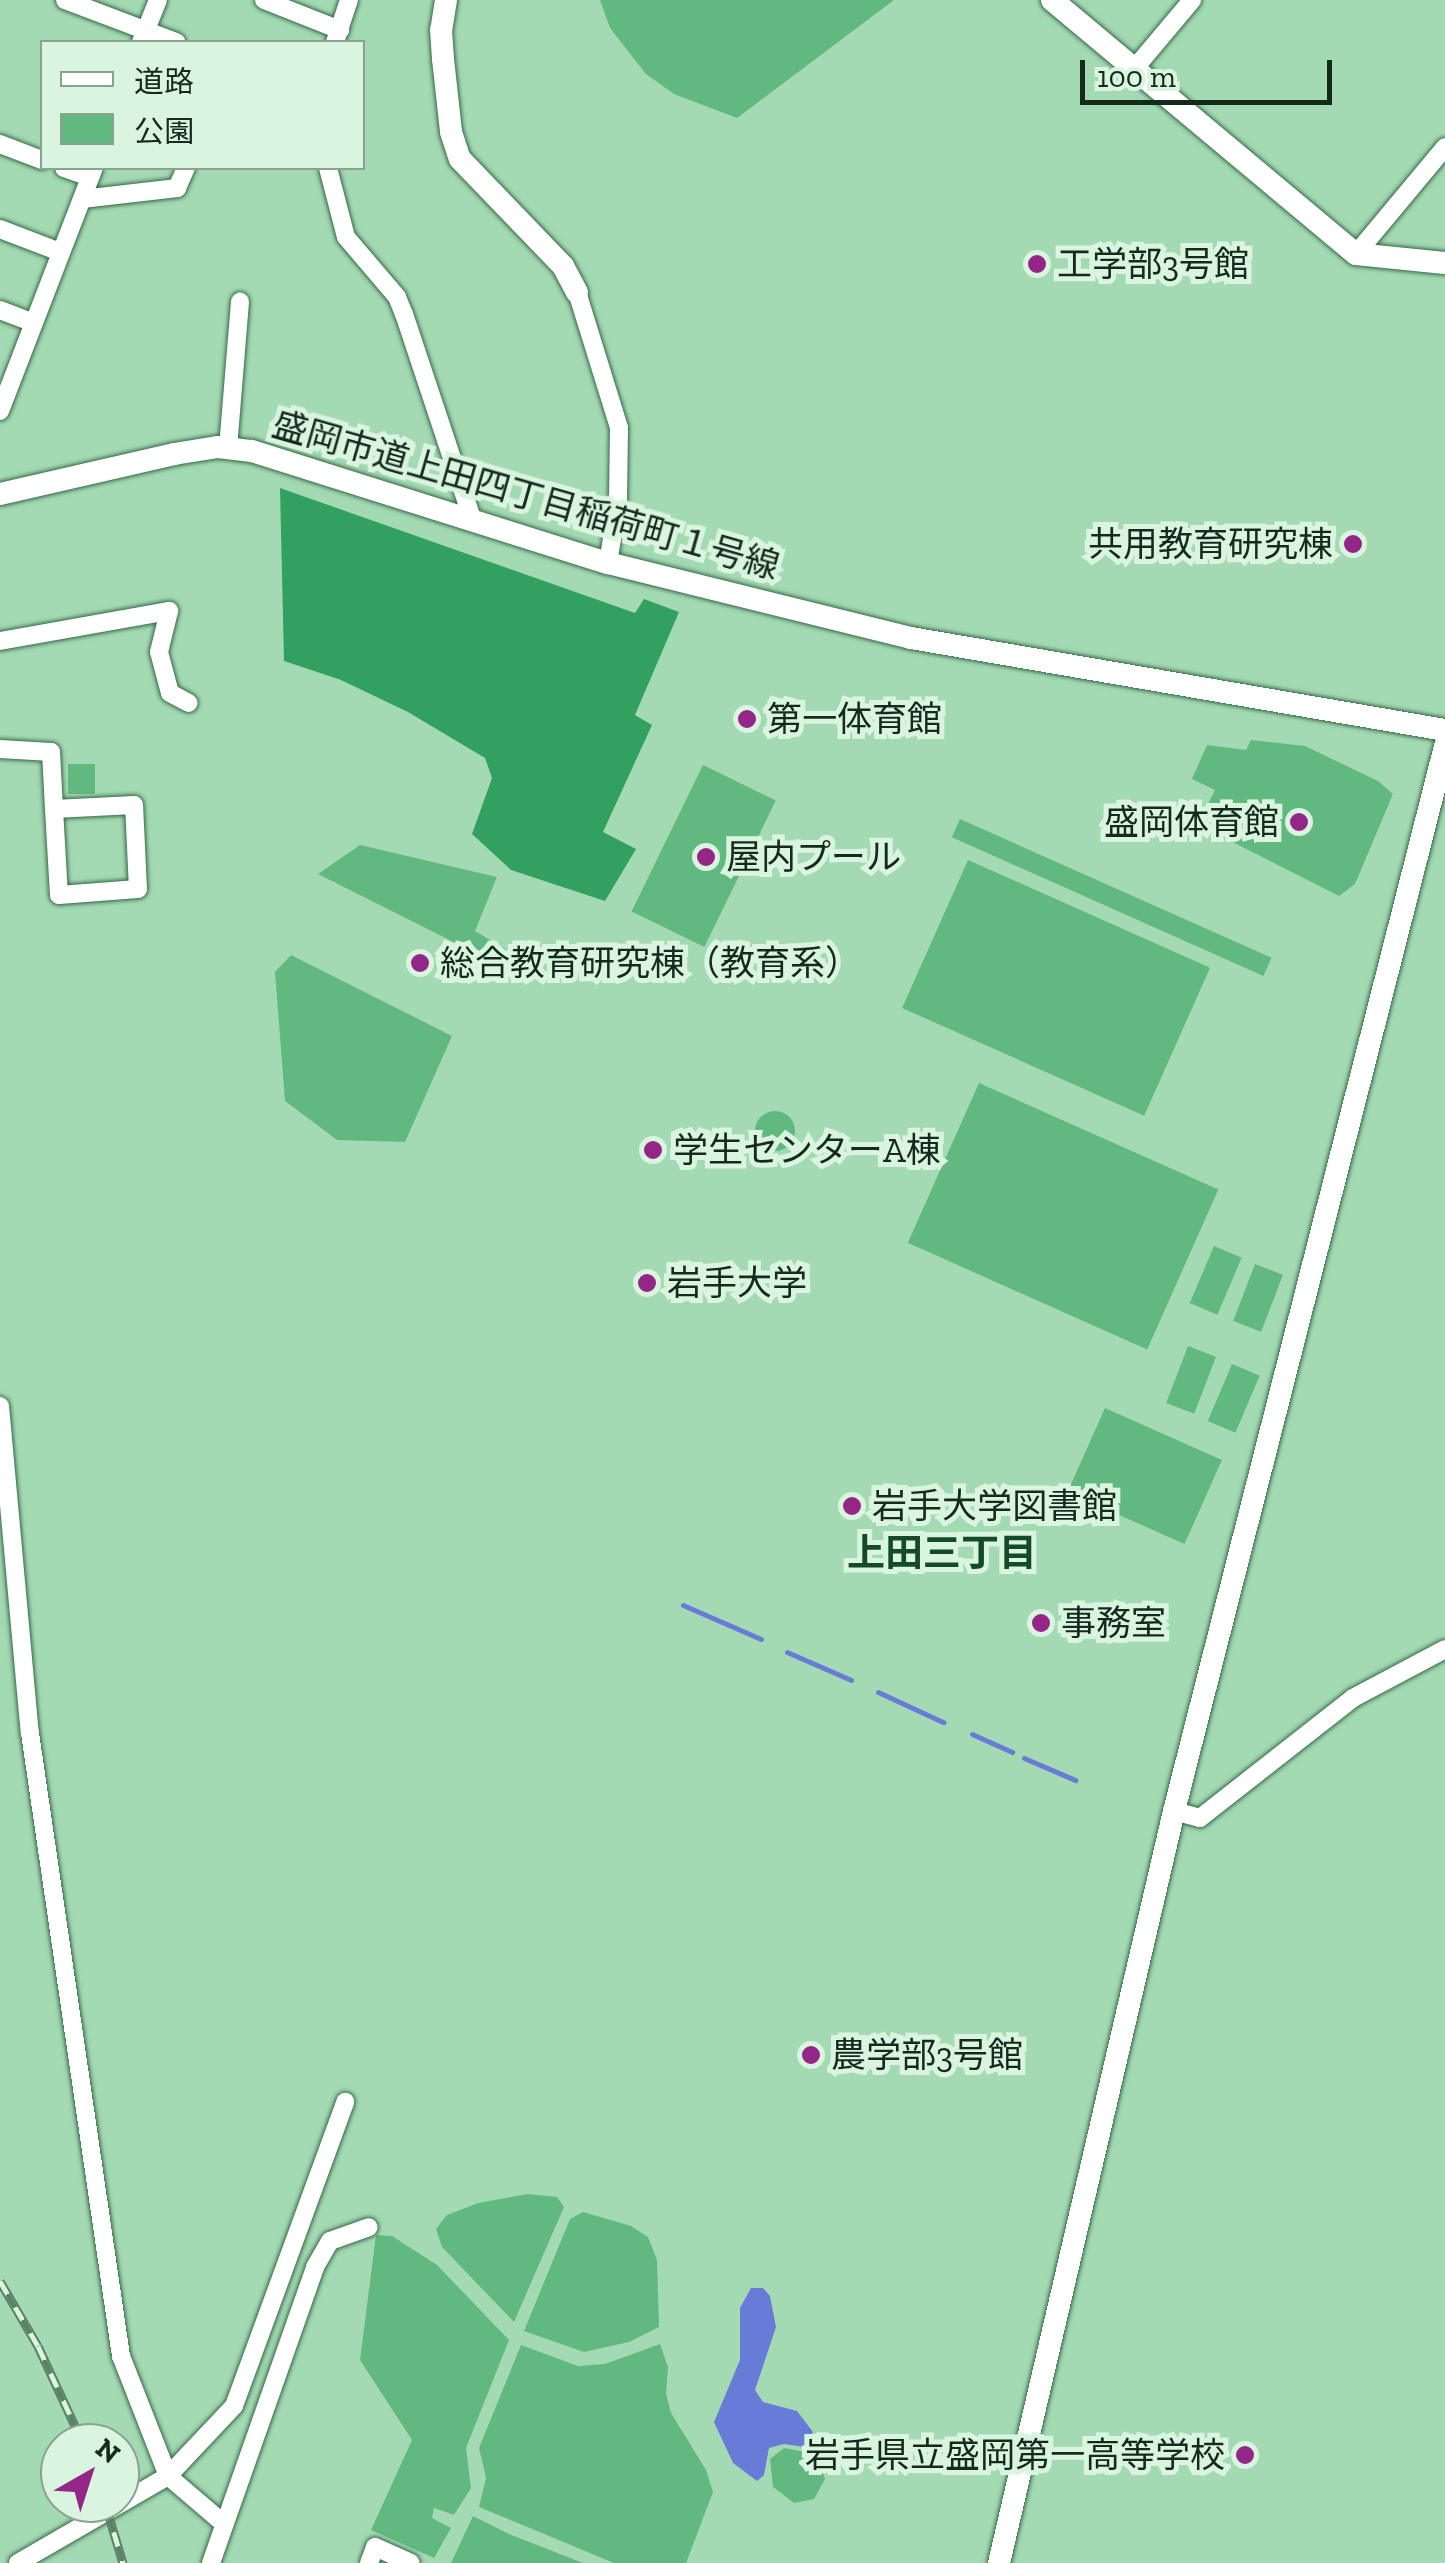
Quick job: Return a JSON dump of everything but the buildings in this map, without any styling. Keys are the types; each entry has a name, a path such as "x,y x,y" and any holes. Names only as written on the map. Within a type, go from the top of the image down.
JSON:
{"street":[{"path":"64,0 144,37 158,0"},
{"path":"264,0 338,36 349,0"},
{"path":"446,0 441,30 443,58 451,132 460,159 563,266 577,292 619,428 618,502 608,563"},
{"path":"1052,0 1356,254 1445,263"},
{"path":"1134,68 1192,0"},
{"path":"0,144 40,159"},
{"path":"1356,254 1445,147"},
{"path":"82,200 177,188 185,170"},
{"path":"329,170 346,237 397,298 404,314 472,519"},
{"path":"0,411 92,172"},
{"path":"0,229 60,252"},
{"path":"228,448 240,302"},
{"path":"0,310 34,323"},
{"name":"盛岡市道上田四丁目稲荷町１号線","path":"0,494 174,454 228,448 252,450 608,563 911,638 1445,730"},
{"path":"0,641 169,611 159,652 170,693 189,703"},
{"path":"999,2563 1174,1811 1445,746"},
{"path":"0,750 51,752 54,808 59,895 138,890 134,805 54,808"},
{"path":"0,1406 30,1733 121,2356 168,2476 222,2522"},
{"path":"1174,1811 1200,1818 1353,1698 1445,1648"},
{"path":"18,2563 168,2476 234,2406 345,2102"},
{"path":"210,2563 315,2267 330,2241 370,2227"},
{"path":"369,2563 376,2547 412,2563"}],"green space":[{"path":"600,0 894,0 737,118 674,94 646,74 610,28"},
{"path":"280,488 635,613 644,599 679,612 635,715 652,725 603,832 636,849 605,901 511,870 472,834 492,778 485,758 408,712 341,680 284,661"},
{"name":"盛岡体育館","path":"1251,740 1305,746 1378,781 1393,794 1355,884 1339,896 1213,832 1220,813 1208,804 1215,790 1192,779 1207,745 1246,750"},
{"path":"68,764 95,764 95,794 68,794"},
{"name":"屋内プール","path":"703,765 776,801 704,947 632,912"},
{"path":"960,819 1272,958 1263,976 952,837"},
{"path":"360,845 497,877 475,931 514,954 509,970 318,874"},
{"path":"968,860 1210,968 1144,1116 902,1008"},
{"path":"291,955 452,1036 405,1142 337,1140 285,1101 275,972"},
{"path":"979,1083 1218,1190 1147,1349 908,1243"},
{"path":"775,1111 789,1117 795,1131 789,1145 775,1151 761,1145 755,1131 761,1117"},
{"path":"1214,1246 1242,1258 1217,1315 1190,1303"},
{"path":"1255,1264 1283,1275 1261,1332 1233,1321"},
{"path":"1188,1346 1216,1357 1194,1414 1166,1403"},
{"path":"1232,1364 1260,1376 1235,1433 1208,1421"},
{"path":"1105,1408 1222,1460 1185,1544 1068,1492"},
{"path":"528,2194 557,2197 564,2207 514,2322 442,2247 436,2229 447,2215 478,2203"},
{"path":"583,2212 631,2226 648,2237 657,2260 659,2327 629,2342 584,2352 524,2331 570,2219"},
{"path":"376,2235 392,2236 437,2265 509,2340 466,2448 471,2488 454,2515 434,2508 432,2518 451,2528 434,2558 371,2530 412,2440 360,2360"},
{"path":"660,2344 668,2367 666,2394 671,2413 706,2470 713,2492 686,2563 614,2563 479,2507 486,2478 479,2448 521,2345 578,2366 605,2364"},
{"path":"784,2448 810,2453 820,2463 825,2479 814,2499 794,2503 773,2487 770,2459"},
{"path":"473,2516 509,2534 583,2563 451,2563"}],"water":[{"path":"751,2288 763,2288 770,2296 776,2327 755,2390 763,2402 797,2411 813,2432 804,2447 784,2444 769,2448 764,2475 757,2481 733,2463 714,2422 740,2360 740,2308"}],"waterway":[{"path":"683,1605 761,1639"},
{"path":"787,1652 851,1680"},
{"path":"878,1692 943,1722"},
{"path":"972,1734 1012,1752"},
{"path":"1024,1758 1075,1780"}],"railway":[{"path":"0,2281 38,2346 74,2423"},
{"path":"111,2523 123,2563"}],"place":[{"name":"工学部3号館","path":"1037,264"},
{"name":"共用教育研究棟","path":"1353,544"},
{"name":"第一体育館","path":"747,719"},
{"name":"盛岡体育館","path":"1299,822"},
{"name":"屋内プール","path":"706,857"},
{"name":"総合教育研究棟（教育系）","path":"420,963"},
{"name":"学生センターA棟","path":"653,1150"},
{"name":"岩手大学","path":"647,1283"},
{"name":"岩手大学図書館","path":"852,1506"},
{"name":"事務室","path":"1041,1623"},
{"name":"農学部3号館","path":"811,2055"},
{"name":"岩手県立盛岡第一高等学校","path":"1245,2455"}],"district":[{"name":"上田三丁目","path":"942,1554"}]}
